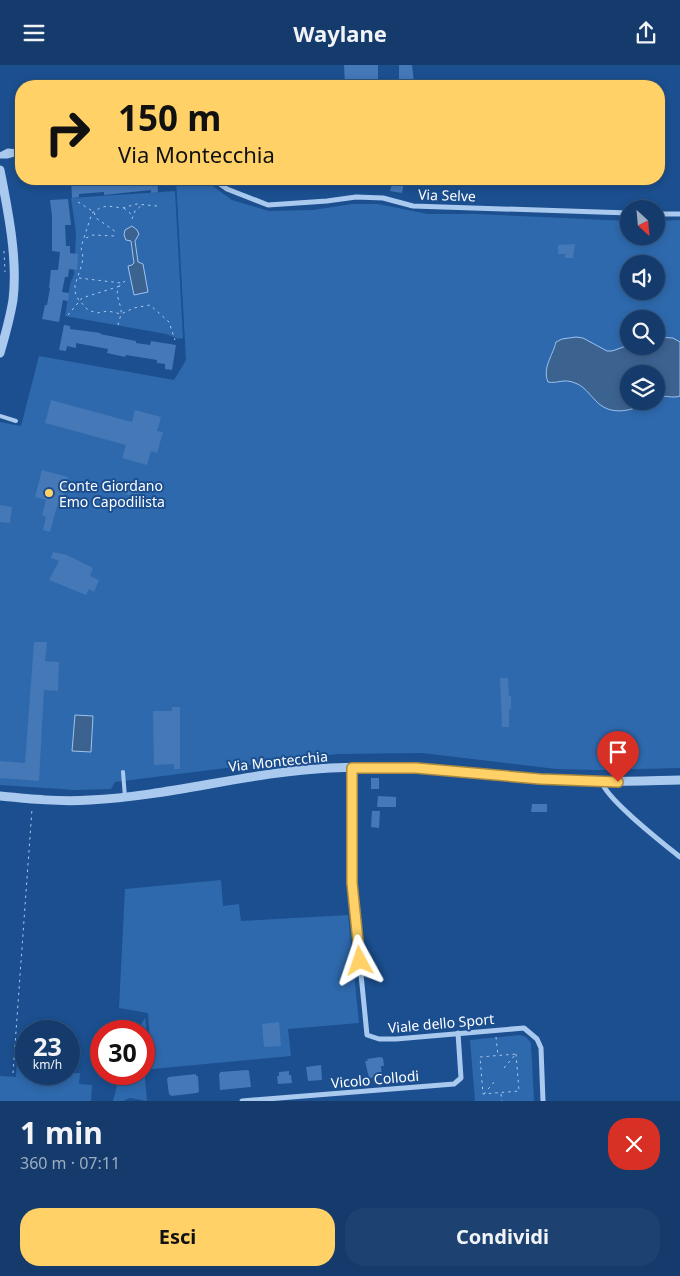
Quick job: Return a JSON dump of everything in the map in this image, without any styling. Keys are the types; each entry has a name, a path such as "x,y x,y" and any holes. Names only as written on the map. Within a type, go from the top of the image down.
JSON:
{"street":[{"path":"0,155 7,157 15,154"},
{"path":"0,170 12,240 14,284 11,312 0,353"},
{"name":"Via Selve","path":"221,185 268,205 356,197 383,198 413,206 620,213"},
{"path":"665,214 680,214"},
{"name":"Via Montecchia","path":"0,796 72,801 125,797 243,777 330,768 416,768 540,779 602,782 680,780"},
{"name":"Viale dello Sport","path":"352,768 352,883 367,1035 379,1039 396,1039 524,1027 537,1039 541,1048 543,1101"},
{"path":"602,782 604,789 627,812 680,857"},
{"name":"Vicolo Collodi","path":"242,1101 454,1084 461,1078 458,1033"}],"lane":[{"path":"0,416 16,421"},
{"path":"123,772 125,797"}],"path":[{"path":"78,202 94,212 96,218 116,232"},
{"path":"156,205 136,204 123,208 107,206 94,212 81,247 83,257 75,292 88,310 97,313 108,311 121,314 134,308 150,305 157,309 169,322 175,339"},
{"path":"123,208 132,217 142,205"},
{"path":"85,238 93,235 116,236"},
{"path":"3,248 5,273"},
{"path":"78,278 122,283"},
{"path":"118,325 121,314 117,294 122,283 127,280"},
{"path":"68,315 80,301 89,295 120,286"},
{"path":"13,1073 32,803"},
{"path":"496,1029 498,1056"},
{"path":"483,1095 480,1057 516,1054"},
{"path":"504,1068 516,1054"},
{"path":"483,1095 519,1091 516,1054"},
{"path":"483,1095 495,1081"},
{"path":"501,1093 502,1101"}],"shaded area":[{"path":"176,185 211,185 232,200 269,211 313,210 352,204 378,204 428,214 476,214 620,221 620,245 665,245 665,221 680,220 680,768 556,769 422,753 338,754 115,782 111,789 75,790 0,785 0,422 21,426 39,356 174,380 186,360"},
{"path":"175,191 183,338 179,339 166,334 65,316 70,284 74,274 76,233 71,198"},
{"path":"132,226 139,234 135,241 138,262 143,264 148,292 134,295 128,266 134,263 131,241 126,240 124,235 125,230"},
{"path":"583,338 607,351 620,348 620,355 665,355 665,338 673,338 680,342 680,396 665,396 665,365 620,365 620,410 629,410 615,411 602,406 578,384 567,381 548,382 546,377 547,367 556,342 562,339"},
{"path":"75,715 93,716 91,752 72,751"},
{"path":"221,880 223,906 239,904 241,921 348,915 359,1023 288,1029 291,1056 155,1069 155,1020 148,1020 148,1013 119,1008 125,889"},
{"path":"520,1035 526,1037 531,1043 534,1101 475,1101 470,1040"},
{"path":"0,1076 15,1077 15,1085 92,1085 91,1101 0,1101"},
{"path":"117,1085 146,1085 147,1101 130,1098 123,1101 113,1101"}],"building":[{"path":"344,65 378,65 378,80 345,80"},
{"path":"399,65 412,65 414,80 399,80"},
{"path":"71,185 157,185 158,192 151,193 151,190 104,195 104,192 79,194 79,197 72,198"},
{"path":"392,185 403,185 402,193 390,191"},
{"path":"68,199 71,225 65,225 66,246 70,246 70,253 78,254 77,270 69,269 68,277 65,277 62,292 69,293 68,301 63,300 59,322 42,319 45,305 47,305 51,270 58,270 60,252 52,251 50,200"},
{"path":"575,244 573,258 565,258 565,254 558,254 558,245"},
{"path":"64,325 70,326 70,329 101,333 136,341 136,343 150,345 151,341 176,345 172,370 165,369 165,364 157,363 157,360 126,355 125,357 107,353 108,349 76,343 76,348 67,346 66,351 59,350"},
{"path":"51,400 132,422 135,410 161,417 157,431 163,432 157,453 151,451 147,465 122,458 126,445 45,423"},
{"path":"42,470 68,477 61,507 57,506 50,532 43,530 46,517 42,515 46,500 35,497"},
{"path":"106,480 139,489 137,497 104,488"},
{"path":"0,505 12,507 10,523 0,522"},
{"path":"53,552 67,555 93,568 90,576 99,580 94,592 89,589 86,595 49,580 59,561 51,558"},
{"path":"34,642 47,642 45,661 59,662 58,691 44,690 39,781 0,778 0,761 25,763"},
{"path":"500,678 508,678 509,696 511,696 509,727 502,727"},
{"path":"172,707 180,707 180,769 174,769 174,764 154,765 153,711 172,711"},
{"path":"371,778 379,778 379,789 371,789"},
{"path":"378,796 396,797 396,807 377,807"},
{"path":"532,804 547,804 547,812 531,812"},
{"path":"372,811 380,811 379,828 371,827"},
{"path":"279,1022 281,1046 264,1047 262,1024"},
{"path":"383,1058 384,1066 381,1066 382,1077 369,1078 365,1061"},
{"path":"321,1065 322,1080 308,1081 306,1067"},
{"path":"249,1071 251,1087 220,1090 220,1072"},
{"path":"289,1071 292,1083 278,1084 277,1076 279,1076 279,1072"},
{"path":"196,1074 198,1076 199,1092 169,1095 167,1079 169,1077"}],"place":[{"name":"Conte Giordano Emo Capodilista","path":"49,493"}],"route":[{"path":"360,961 352,883 352,768 416,768 501,774 540,779 618,782"}]}
